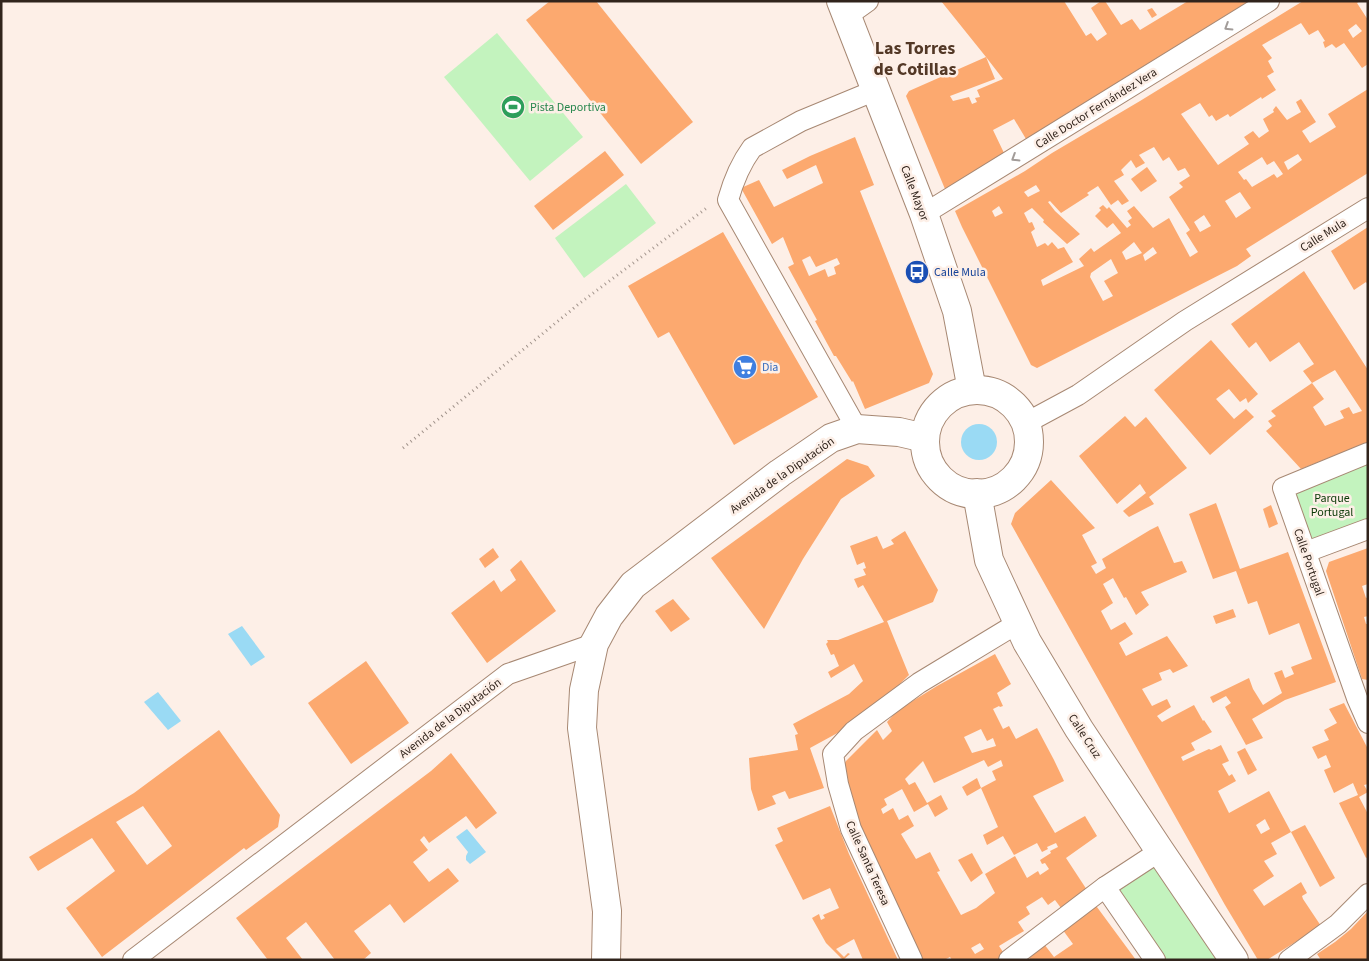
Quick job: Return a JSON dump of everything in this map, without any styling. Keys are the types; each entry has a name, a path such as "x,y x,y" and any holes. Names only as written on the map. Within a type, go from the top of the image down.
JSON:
{"main road":[{"name":"Calle Mayor","path":"852,6 876,90 924,214 957,311 972,390"},
{"path":"972,390 989,391 1004,397 1017,407 1026,423 1030,440 1027,458 1018,474 1005,486 988,493 970,494 953,488 939,478 930,464 925,448 926,432 932,416 942,403 956,394 972,390"},
{"name":"Avenida de la Diputación","path":"594,644 609,616 633,585 780,472 831,438 857,429 899,432 926,438"},
{"name":"Calle Cruz","path":"977,493 989,560 1027,642 1079,729 1234,960"},
{"path":"594,644 584,690 582,728 607,911 606,960"}],"street":[{"name":"Calle Doctor Fernández Vera","path":"924,214 1269,1"},
{"path":"857,429 729,195 752,148 801,121 876,90"},
{"name":"Calle Mula","path":"1026,423 1078,395 1185,321 1368,208"},
{"name":"Calle Portugal","path":"1368,453 1283,488 1362,696 1368,723"},
{"path":"1306,552 1368,529"},
{"name":"Calle Santa Teresa","path":"912,960 851,828 838,784 833,754 854,731 919,683 1018,623"},
{"name":"Avenida de la Diputación","path":"133,960 508,674 594,644"},
{"path":"1009,960 1105,887 1160,851"},
{"path":"1105,887 1155,960"},
{"path":"1288,960 1338,924 1368,894"}],"path":[{"path":"403,448 580,304 729,195"}],"green space":[{"name":"Pista Deportiva","path":"497,33 583,137 530,181 444,77"},
{"path":"626,184 656,223 584,278 555,238"},
{"name":"Parque Portugal","path":"1368,453 1368,529 1306,552 1283,488"},
{"path":"1160,851 1234,960 1155,960 1105,887"}],"water":[{"path":"979,424 986,425 992,429 996,435 996,449 992,455 986,459 979,460 972,459 966,455 962,449 961,442 962,435 966,429 972,425"},
{"path":"242,626 265,657 251,666 228,634"},
{"path":"158,692 181,721 168,730 144,702"},
{"path":"467,829 486,852 470,864 466,860 468,852 456,837"}],"building":[{"path":"550,1 596,1 693,122 641,164 526,20"},
{"path":"941,1 1064,1 1086,36 1091,33 1097,41 1107,34 1091,8 1101,1 1105,1 1121,25 1132,19 1140,30 1188,1 1249,1 1026,139 1014,119 993,130 1004,153 945,189 906,96 909,91 986,57","holes":["986,57 1003,79 977,90 980,97 975,98 977,102 972,104 969,97 953,101 950,96 995,79"]},
{"path":"1303,1 1360,1 1357,3 1368,20 1368,64 1362,68 1344,43 1336,48 1332,44 1325,48 1323,42 1325,41 1318,30 1309,35 1301,23 1262,45 1272,58 1268,61 1274,72 1267,76 1276,90 1262,99 1261,97 1230,117 1228,114 1216,121 1212,115 1209,117 1200,103 1181,114 1218,165 1249,144 1244,137 1253,131 1259,138 1269,131 1263,119 1274,112 1273,110 1276,106 1287,120 1301,112 1296,102 1301,99 1316,122 1302,131 1310,143 1336,127 1328,114 1368,89 1368,173 1246,249 1251,256 1237,266 1037,368 1031,365 955,211","holes":["1356,24 1362,31 1353,38 1348,30","1154,147 1163,161 1169,157 1178,171 1185,168 1190,176 1179,183 1183,187 1169,197 1190,230 1186,233 1198,252 1190,257 1169,218 1153,228 1134,206 1127,211 1132,218 1128,221 1131,225 1127,228 1109,207 1107,209 1103,205 1095,216 1107,228 1113,223 1121,233 1094,252 1091,248 1079,259 1084,266 1043,286 1041,280 1073,262 1064,247 1058,249 1052,242 1048,246 1045,243 1037,247 1031,232 1035,229 1032,222 1029,223 1024,213 1032,208 1044,220 1043,222 1067,244 1080,234 1048,202 1050,201 1061,213 1089,195 1087,193 1098,186 1111,205 1118,200 1122,205 1129,201 1114,181 1124,175 1121,170 1131,160 1136,168 1145,163 1139,155","1298,154 1302,160 1288,170 1284,162","1262,157 1267,165 1274,161 1283,174 1277,178 1274,174 1252,187 1246,179 1244,180 1238,172","1036,185 1040,191 1028,197 1024,192","1240,192 1251,208 1236,218 1225,201","999,206 1003,213 995,217 992,211","1204,215 1211,226 1200,232 1194,222","1134,242 1142,253 1126,260 1122,252","1153,247 1157,253 1145,261 1143,255","1111,259 1118,273 1104,281 1113,296 1103,301 1090,277 1091,273"]},
{"path":"1152,8 1157,15 1152,18 1147,10"},
{"path":"855,137 874,185 860,191 933,374 929,383 865,409 853,381 836,356 834,356 788,267 794,264 783,237 772,244 741,188 759,180 774,207 823,183 816,165 787,179 782,170","holes":["810,256 816,267 837,258 840,264 834,267 836,274 828,277 825,269 809,276 802,260"]},
{"path":"605,151 624,175 553,230 534,206"},
{"path":"1147,167 1157,181 1141,192 1131,179"},
{"path":"1368,227 1368,285 1366,282 1354,290 1331,251"},
{"name":"Dia","path":"723,232 818,397 734,445 669,332 658,338 628,286"},
{"path":"1304,271 1368,370 1368,442 1301,469 1266,431 1272,426 1268,421 1276,416 1271,411 1312,383 1303,371 1314,364 1299,342 1270,362 1256,342 1249,348 1231,324","holes":["1335,370 1362,411 1353,414 1349,407 1340,411 1344,418 1325,426 1313,407 1324,399 1312,383"]},
{"path":"1211,340 1258,394 1248,403 1246,398 1240,402 1229,389 1216,399 1234,419 1246,409 1254,417 1210,455 1154,390"},
{"path":"1125,416 1135,427 1146,417 1187,468 1149,497 1154,504 1129,517 1123,511 1146,493 1140,484 1117,504 1079,456"},
{"path":"847,459 868,466 875,476 841,499 803,559 764,629 711,558"},
{"path":"1051,480 1095,528 1082,535 1097,563 1091,566 1096,574 1106,568 1102,559 1158,526 1174,563 1182,561 1187,572 1141,592 1149,605 1136,615 1113,578 1103,584 1113,603 1101,611 1111,630 1125,622 1133,634 1119,643 1126,656 1167,636 1188,666 1173,673 1170,669 1159,673 1162,680 1142,689 1152,706 1167,699 1171,707 1157,716 1162,722 1194,705 1212,732 1191,743 1195,750 1181,757 1183,761 1221,745 1229,761 1222,764 1229,776 1232,774 1236,781 1218,791 1229,813 1269,791 1291,832 1271,843 1277,854 1264,861 1274,876 1253,890 1264,906 1301,882 1307,893 1302,896 1303,899 1321,926 1267,960 1258,960 1225,905 1011,524 1015,513","holes":["1265,819 1270,829 1261,834 1256,825"]},
{"path":"1216,503 1240,569 1288,552 1336,682 1285,700 1252,719 1263,738 1246,745 1225,707 1231,703 1226,696 1213,703 1210,697 1249,678 1253,689 1263,705 1282,693 1274,673 1282,670 1285,678 1294,674 1291,667 1312,659 1299,623 1269,635 1257,601 1248,604 1236,571 1213,579 1189,514"},
{"path":"1271,505 1278,524 1269,528 1263,509"},
{"path":"905,531 938,590 933,602 887,621 909,675 865,718 810,748 824,788 789,799 785,791 772,796 776,804 758,811 751,789 749,758 798,750 795,735 798,734 793,724 849,694 863,681 854,664 831,678 828,672 839,666 834,654 831,655 826,644 827,640 838,640 884,622 863,585 858,588 854,579 866,575 863,569 866,568 864,562 857,565 850,546 877,536 883,549 894,544 891,540"},
{"path":"493,548 499,557 485,568 479,559"},
{"path":"1368,548 1368,584 1362,586 1366,598 1368,597 1368,616 1364,617 1366,624 1368,624 1368,680 1362,679 1326,571 1329,562"},
{"path":"521,560 556,611 487,663 451,613 494,580 501,592 516,580 510,570"},
{"path":"673,599 690,619 671,632 655,611"},
{"path":"1233,609 1236,617 1216,624 1213,616"},
{"path":"995,654 1011,684 997,693 1003,706 993,709 1003,729 1009,726 1016,739 1037,728 1064,781 1033,796 1055,833 1085,816 1097,836 1066,858 1087,890 1061,908 1055,900 1048,905 1042,897 1026,907 1030,914 1018,922 1024,931 999,946 1007,958 1004,960 952,960 950,957 944,960 919,960 862,841 840,771 846,761 877,730 883,740 892,731 887,722 898,710","holes":["981,729 987,741 993,738 996,746 972,753 964,737","984,760 988,767 1001,760 1003,766 992,771 996,780 981,788 998,827 983,835 987,845 1003,836 1014,855 1037,843 1042,852 1048,849 1047,847 1056,843 1058,847 1040,860 1049,869 1040,875 1038,871 1027,878 1015,856 985,874 995,893 976,908 961,915 937,872 940,871 930,852 916,859 901,834 914,826 908,815 899,820 893,808 883,814 881,809 887,805 884,799 902,789 914,812 928,804 935,817 948,809 941,795 927,803 915,782 909,785 905,779 923,761 934,783","980,943 984,949 975,954 971,948"]},
{"path":"366,661 409,723 351,764 308,703"},
{"path":"1344,703 1368,749 1368,784 1364,785 1368,792 1359,797 1368,814 1368,857 1366,858 1339,803 1358,795 1353,783 1334,793 1324,770 1331,767 1326,755 1318,759 1312,747 1329,740 1324,730 1337,723 1329,709"},
{"path":"219,730 280,815 278,827 246,850 244,848 102,957 66,908 115,871 92,838 38,871 29,857 134,793","holes":["143,806 172,846 147,865 116,822"]},
{"path":"1245,748 1257,770 1248,775 1237,752"},
{"path":"451,753 497,813 476,829 466,816 429,843 424,836 420,840 428,850 413,862 429,882 448,868 459,881 404,923 390,904 354,931 371,953 363,960 335,960 306,922 286,938 303,960 268,960 236,918 431,771"},
{"path":"977,778 981,788 967,796 962,787"},
{"path":"830,806 849,854 898,960 863,960 854,939 836,949 844,957 848,953 850,954 843,960 826,943 812,918 819,914 821,920 825,918 823,915 839,908 830,888 803,900 775,845 783,841 777,828"},
{"path":"1305,825 1335,878 1320,887 1291,832"},
{"path":"972,853 983,873 971,882 958,860"},
{"path":"1094,903 1136,960 1031,960 1027,955 1044,944 1054,957 1073,944 1060,926"},
{"path":"1368,911 1368,960 1321,960 1317,954 1351,929"}],"place":[{"name":"Pista Deportiva","path":"513,107"},
{"name":"Calle Mula","path":"917,272"},
{"name":"Dia","path":"745,367"}],"district":[{"name":"Las Torres de Cotillas","path":"915,58"}]}
